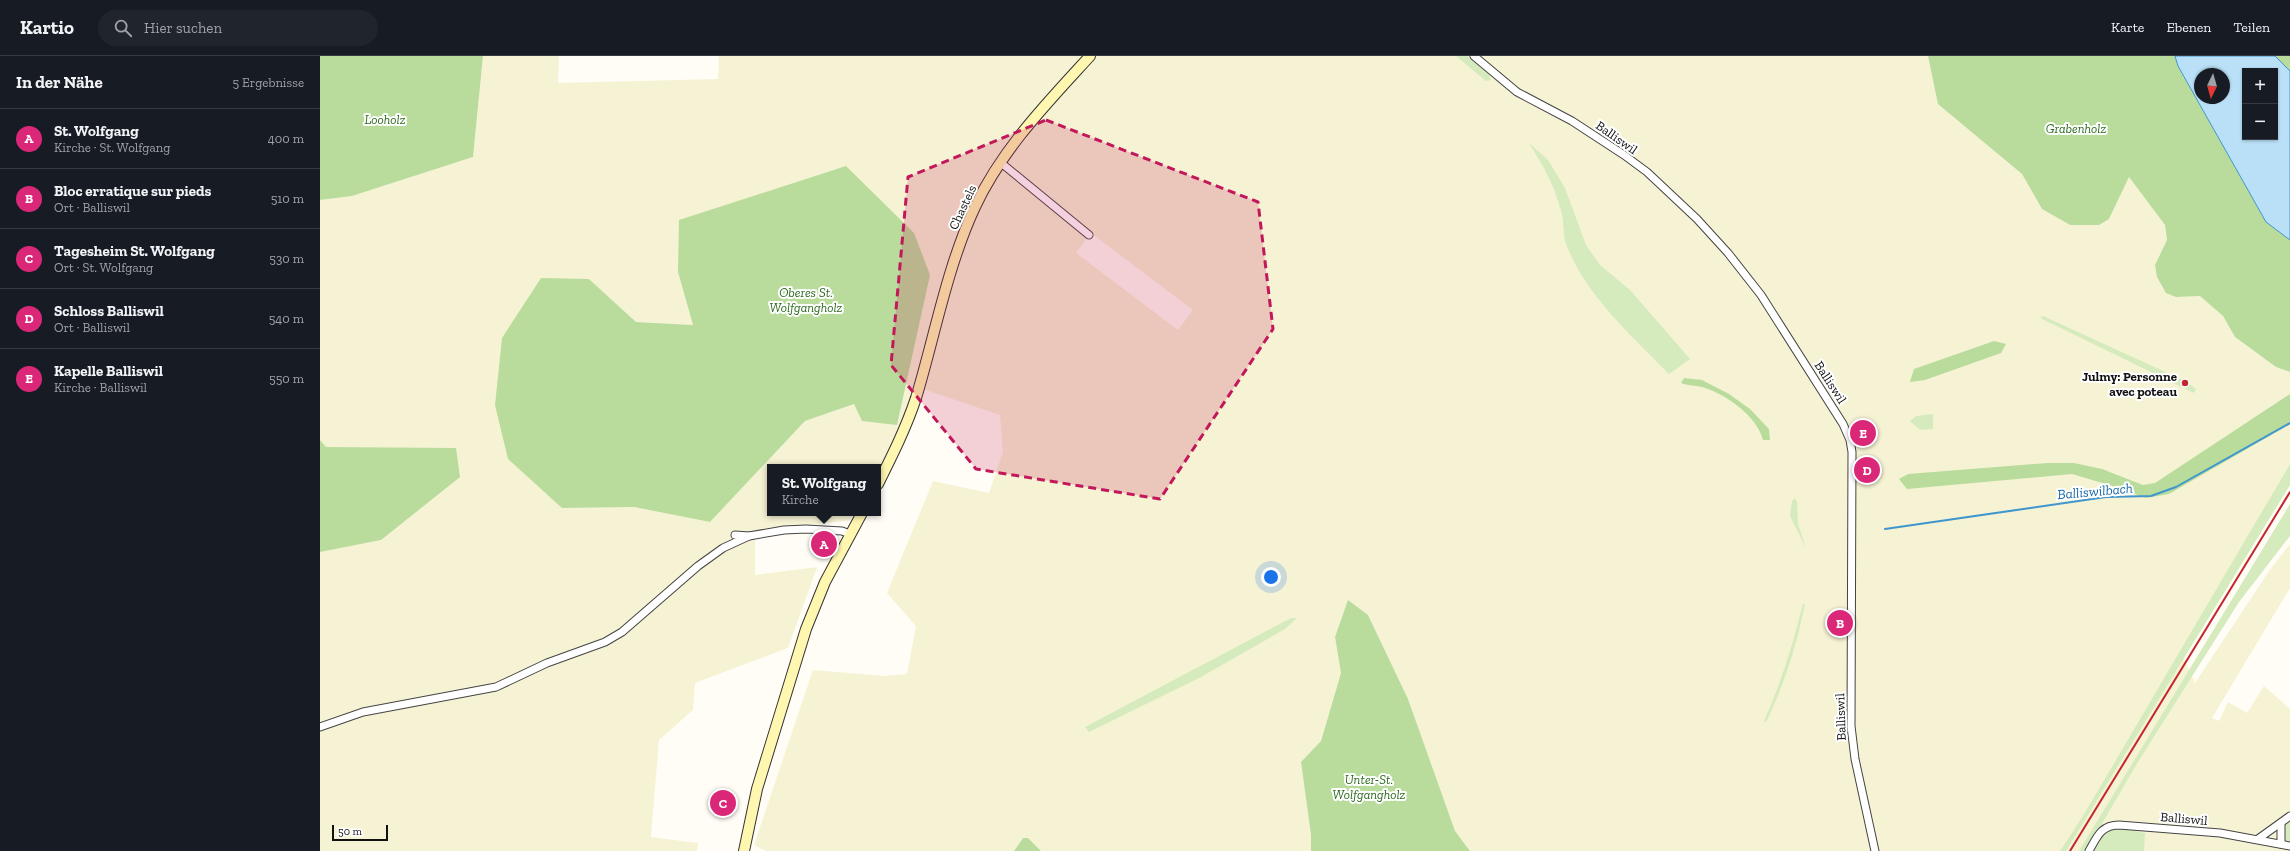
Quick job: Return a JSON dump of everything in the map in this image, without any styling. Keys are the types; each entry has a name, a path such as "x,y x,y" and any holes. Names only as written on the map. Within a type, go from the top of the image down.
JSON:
{"main road":[{"name":"Chastels","path":"881,478 899,442 915,400 959,246 979,198 1000,162 1030,123 1090,56"},
{"path":"744,851 757,789 806,629 825,582 860,516"}],"street":[{"name":"Balliswil","path":"1474,56 1485,67 1517,92 1572,121 1647,172 1697,219 1728,253 1761,295 1843,424 1850,440 1852,452 1851,726 1855,759 1875,851"},
{"path":"1000,162 1089,235"},
{"path":"735,535 749,536 784,530 806,529 842,531 850,534"},
{"path":"320,727 363,712 496,687 548,663 605,642 622,632 698,566 723,548 749,536"},
{"path":"2258,839 2281,824 2290,816"},
{"path":"2281,824 2282,844"},
{"name":"Balliswil","path":"2089,851 2102,830 2112,825 2180,829 2258,839 2290,846"}],"highlighted area":[{"path":"1046,120 1258,202 1273,329 1160,499 976,469 891,365 908,177"}],"green space":[{"name":"Looholz","path":"320,56 483,56 473,157 352,196 320,200"},
{"path":"483,56 559,56 558,83 718,79 719,56 1928,56 1939,104 2022,174 2042,209 2070,225 2109,219 2129,177 2165,225 2167,240 2155,265 2176,297 2200,296 2223,316 2235,337 2276,367 2290,372 2290,464 2181,652 2195,683 2269,571 2290,544 2290,588 2212,718 2219,721 2228,702 2247,713 2264,686 2290,709 2290,851 1470,851 1455,831 1408,699 1368,615 1348,600 1335,637 1341,673 1321,741 1301,762 1311,835 1311,851 1041,851 1028,838 1023,838 1014,851 766,851 754,845 813,670 885,676 907,674 916,626 887,593 933,481 989,493 1003,452 1000,415 914,386 899,430 881,466 881,464 767,464 767,516 852,516 850,520 755,532 755,575 817,567 788,648 695,683 693,710 659,740 651,837 698,843 697,851 320,851 320,552 381,540 326,447 320,440 320,200 352,196 473,157","holes":["1091,233 1193,310 1178,330 1076,253","678,272 897,424 854,404 805,421 710,522 634,507 562,508 589,279 636,322 693,325"]},
{"path":"1456,56 1468,56 1489,75 1491,80 1486,81"},
{"name":"Grabenholz","path":"1928,56 2175,56 2178,66 2194,94 2194,104 2200,104 2266,221 2290,240 2290,372 2276,367 2235,337 2223,316 2200,296 2176,297 2166,293 2157,277 2155,265 2167,240 2165,225 2129,177 2109,219 2099,225 2070,225 2042,209 2022,174 1938,104"},
{"path":"2275,56 2290,56 2290,71"},
{"path":"1529,143 1548,160 1565,188 1586,245 1600,265 1630,290 1690,359 1669,374 1611,314 1585,281 1566,244 1562,214 1552,185"},
{"name":"Oberes St. Wolfgangholz","path":"846,166 914,233 930,275 897,425 862,421 854,404 805,421 710,522 634,507 562,508 508,459 495,405 502,338 541,278 589,279 636,322 693,325 678,272 679,220"},
{"path":"2043,316 2185,381 2196,389 2194,393 2040,318"},
{"path":"1994,341 2006,344 2001,353 1925,380 1910,382 1914,369"},
{"path":"1684,378 1702,380 1729,394 1750,409 1769,429 1770,440 1763,440 1760,431 1739,407 1711,390 1681,383"},
{"path":"2290,394 2290,424 2169,494 2146,498 2116,487 2072,474 1907,489 1899,479 1908,474 2047,463 2074,463 2102,469 2143,485 2155,483"},
{"path":"1933,414 1933,429 1920,430 1910,421 1916,416"},
{"path":"320,440 326,447 456,448 460,477 381,540 320,552"},
{"path":"2290,464 2290,485 2066,851 2060,851 2083,816"},
{"path":"1795,498 1797,502 1798,524 1806,548 1790,516 1792,501"},
{"path":"2290,504 2290,536 2239,602 2138,762 2086,851 2079,851"},
{"name":"Unter-St. Wolfgangholz","path":"1348,600 1368,615 1408,699 1455,831 1470,851 1311,851 1311,835 1301,762 1321,741 1341,673 1335,637"},
{"path":"1803,604 1805,604 1794,649 1779,694 1766,722 1764,721 1776,693 1786,663"},
{"path":"1291,618 1297,618 1285,629 1201,677 1089,732 1085,727"},
{"path":"2290,819 2290,843 2284,839 2283,828"},
{"path":"2121,828 2145,833 2144,851 2093,851 2106,832"},
{"path":"1023,838 1028,838 1041,851 1014,851"}],"water":[{"path":"2175,56 2275,56 2290,71 2290,240 2266,222 2199,104 2230,104 2230,68 2194,68 2194,94 2178,66"}],"waterway":[{"name":"Balliswilbach","path":"1885,529 2106,497 2151,496 2176,487 2290,423"}],"railway":[{"path":"2070,851 2290,492"}],"place":[{"name":"Julmy: Personne avec poteau","path":"2185,383"},
{"name":"Kapelle Balliswil","path":"1863,433"},
{"name":"Schloss Balliswil","path":"1867,470"},
{"name":"St. Wolfgang","path":"824,544"},
{"name":"Bloc erratique sur pieds","path":"1840,623"},
{"name":"Tagesheim St. Wolfgang","path":"723,803"}]}
